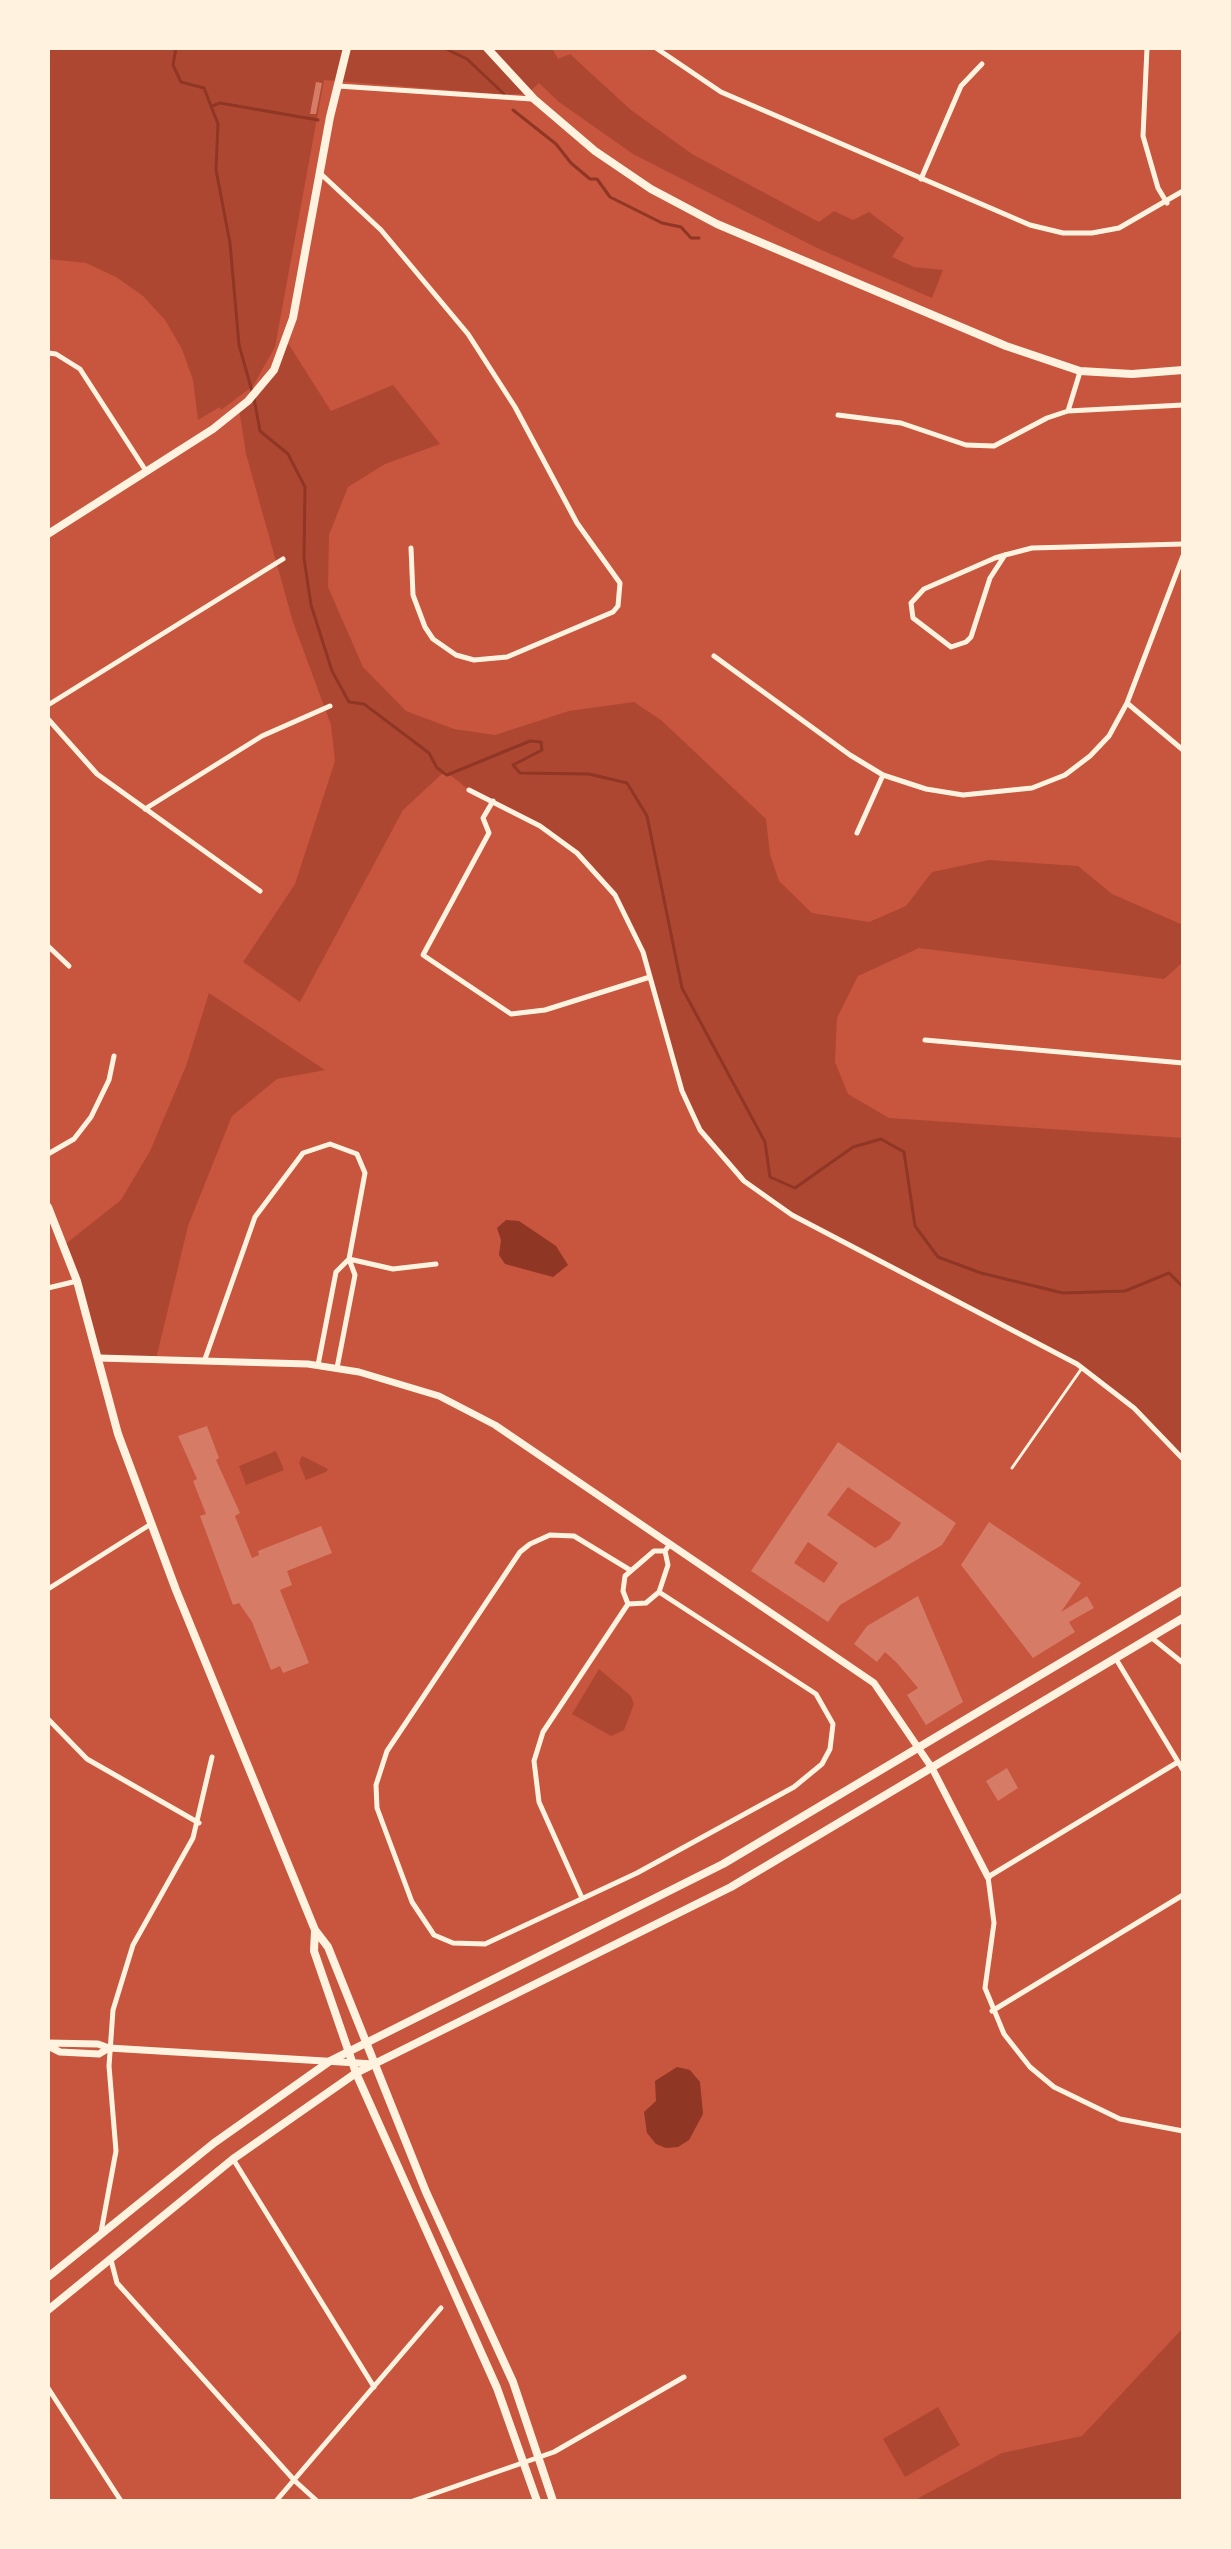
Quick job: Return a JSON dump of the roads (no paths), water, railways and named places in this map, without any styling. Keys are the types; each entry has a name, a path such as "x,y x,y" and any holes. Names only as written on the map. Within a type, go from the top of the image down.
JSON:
{"main road":[{"path":"48,534 213,429 248,401 280,356 293,318 347,48"},
{"path":"487,48 534,99 595,151 651,189 717,224 1006,346 1080,371 1120,374 1183,370"},
{"path":"48,1207 77,1281 118,1434 233,1736 315,1930 328,1947 426,2192 513,2382 553,2501"},
{"path":"48,2277 214,2143 330,2061 723,1864 1183,1590"},
{"path":"48,2310 233,2159 356,2073 731,1887 1183,1618"},
{"path":"315,1930 314,1951 356,2073 497,2388 537,2501"}],"street":[{"path":"656,48 721,92 1030,225 1063,233 1092,233 1119,228 1183,191"},
{"path":"1147,48 1143,136 1158,188 1167,203"},
{"path":"921,179 961,86 982,64"},
{"path":"337,86 534,99"},
{"path":"321,174 381,230 468,334 515,407 577,523 620,583 618,606 613,612 507,657 474,660 456,655 433,639 425,627 413,595 411,548"},
{"path":"48,353 56,354 80,369 146,472"},
{"path":"1068,411 1080,371"},
{"path":"838,415 901,423 980,448 994,446 1047,418 1068,411 1183,405"},
{"path":"1005,555 990,578 971,637 966,642 951,647 913,618 911,603 924,589 1005,555 1032,548 1072,544 1183,544"},
{"path":"714,656 850,755 883,775 926,789 963,795 1032,788 1065,775 1109,736 1127,703 1183,556"},
{"path":"48,705 283,559"},
{"path":"1127,703 1183,750"},
{"path":"145,809 262,736 330,706"},
{"path":"48,719 97,774 260,891"},
{"path":"857,833 883,775"},
{"path":"469,790 540,826 599,875 631,923 650,977 682,1091 700,1130 744,1181 792,1215 1082,1368 1134,1408 1183,1459"},
{"path":"493,801 483,818 489,833 423,955 511,1014 521,1014 650,977"},
{"path":"48,946 69,966"},
{"path":"925,1040 1183,1063"},
{"path":"48,1154 74,1139 91,1117 109,1080 114,1056"},
{"path":"205,1359 247,1232 303,1153 316,1146 343,1147 363,1161 365,1173 349,1259 355,1275 337,1368"},
{"path":"349,1259 393,1269 436,1264"},
{"path":"318,1365 336,1272 349,1259"},
{"path":"48,1288 77,1281"},
{"path":"99,1358 318,1365 388,1379 439,1396 495,1425 668,1547 874,1683 932,1768 988,1877 994,1923 985,1988 992,2011 1017,2052 1040,2076 1081,2102 1120,2119 1183,2131"},
{"path":"48,1589 151,1524"},
{"path":"630,1570 582,1539 563,1534 539,1539 520,1552 387,1751 376,1785 377,1808 421,1920 434,1935 453,1943 485,1944 637,1873 794,1787 822,1764 830,1749 833,1724 816,1694 659,1592"},
{"path":"583,1898 539,1802 534,1761 543,1732 628,1604 623,1584 630,1570 654,1551 668,1547"},
{"path":"628,1604 646,1603 659,1592 668,1565 668,1547"},
{"path":"1152,1638 1183,1663"},
{"path":"1116,1658 1183,1770"},
{"path":"48,1719 87,1759 199,1823"},
{"path":"100,2235 116,2151 109,2048 113,2010 126,1963 182,1861 199,1823 212,1757"},
{"path":"988,1877 1178,1762"},
{"path":"992,2011 1183,1895"},
{"path":"48,2045 60,2052 99,2054 109,2048 374,2064"},
{"path":"233,2159 374,2387"},
{"path":"111,2260 117,2283 295,2481 317,2501"},
{"path":"276,2501 441,2308"},
{"path":"413,2501 540,2457 684,2377"},
{"path":"48,2388 121,2501"}],"lane":[{"path":"1012,1468 1082,1368"}],"waterway":[{"path":"176,48 173,65 181,82 204,88 218,124 216,170 230,243 239,345 252,391"},
{"path":"444,48 467,59 504,94"},
{"path":"212,106 220,103 318,120"},
{"path":"513,110 556,144 571,163 590,179 597,179 610,197 662,223 681,227 691,238 699,238"},
{"path":"254,398 260,431 288,454 305,487 304,558 311,605 332,671 349,702 364,704 429,753 437,768 447,775 530,741 541,742 542,750 513,765 520,773 589,774 627,783 647,816 682,988 765,1142 770,1177 795,1188 853,1147 881,1139 904,1152 915,1226 938,1257 981,1273 1063,1293 1125,1291 1169,1273 1183,1287"}]}
